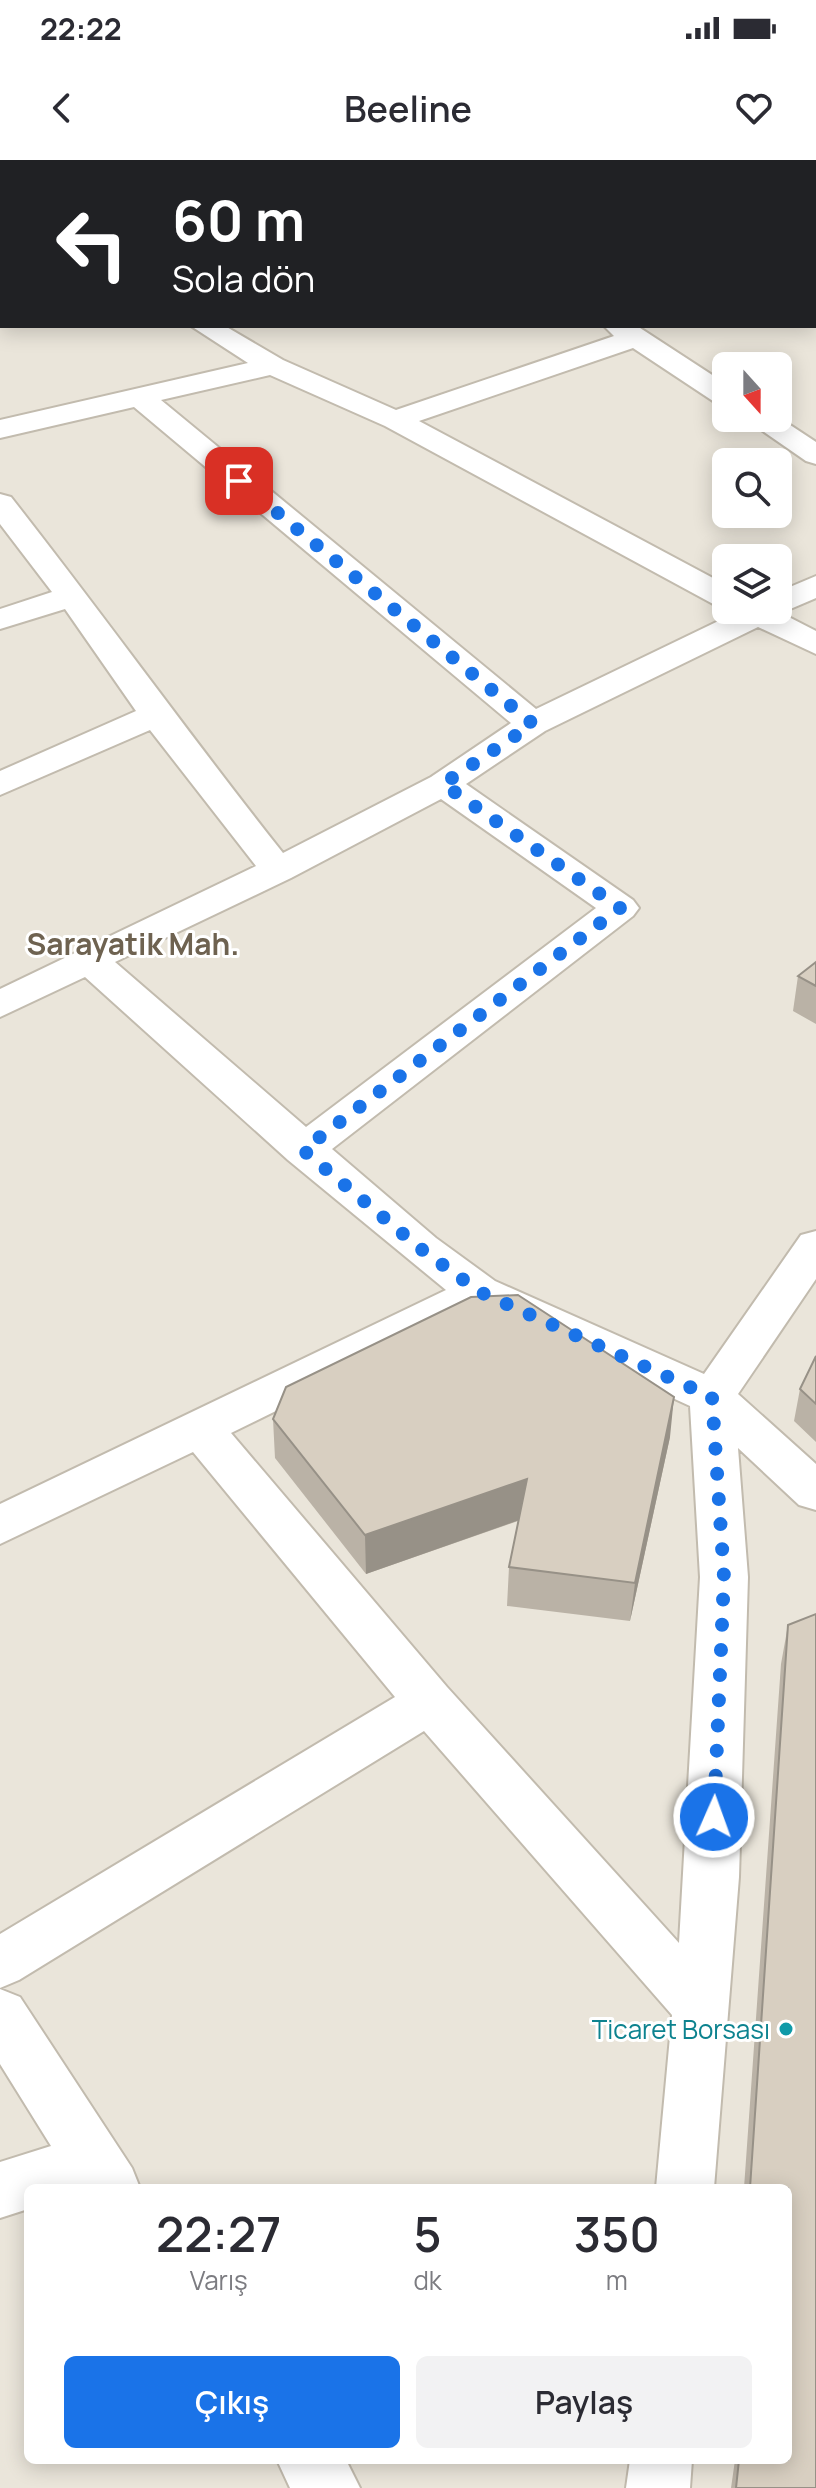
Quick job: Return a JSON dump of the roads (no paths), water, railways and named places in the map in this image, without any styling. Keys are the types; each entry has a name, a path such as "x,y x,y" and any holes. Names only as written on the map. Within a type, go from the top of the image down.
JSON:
{"street":[{"path":"212,330 273,366 395,420 712,590"},
{"path":"395,420 627,332 712,388"},
{"path":"0,429 142,399 273,366"},
{"path":"142,399 533,724"},
{"path":"781,432 816,455"},
{"path":"0,503 72,596 156,715 278,870"},
{"path":"792,597 816,586"},
{"path":"0,619 72,596"},
{"path":"0,1005 278,870 443,784 533,724 735,624"},
{"path":"785,624 816,644"},
{"path":"0,784 156,715"},
{"path":"303,1150 620,908 443,784"},
{"path":"89,960 303,1150 421,1249 480,1292 712,1397 816,1492"},
{"path":"685,2184 712,1877 724,1577 712,1397 816,1246"},
{"path":"0,1525 480,1292"},
{"path":"200,1428 429,1702 701,2007"},
{"path":"0,1963 429,1702"},
{"path":"0,2015 101,2174 38,2184"},
{"path":"0,2190 24,2186"},
{"path":"311,2464 328,2488"},
{"path":"658,2488 661,2464"}],"place":[{"name":"Ticaret Borsası","path":"786,2029"}],"district":[{"name":"Sarayatik Mah.","path":"133,943"}]}
